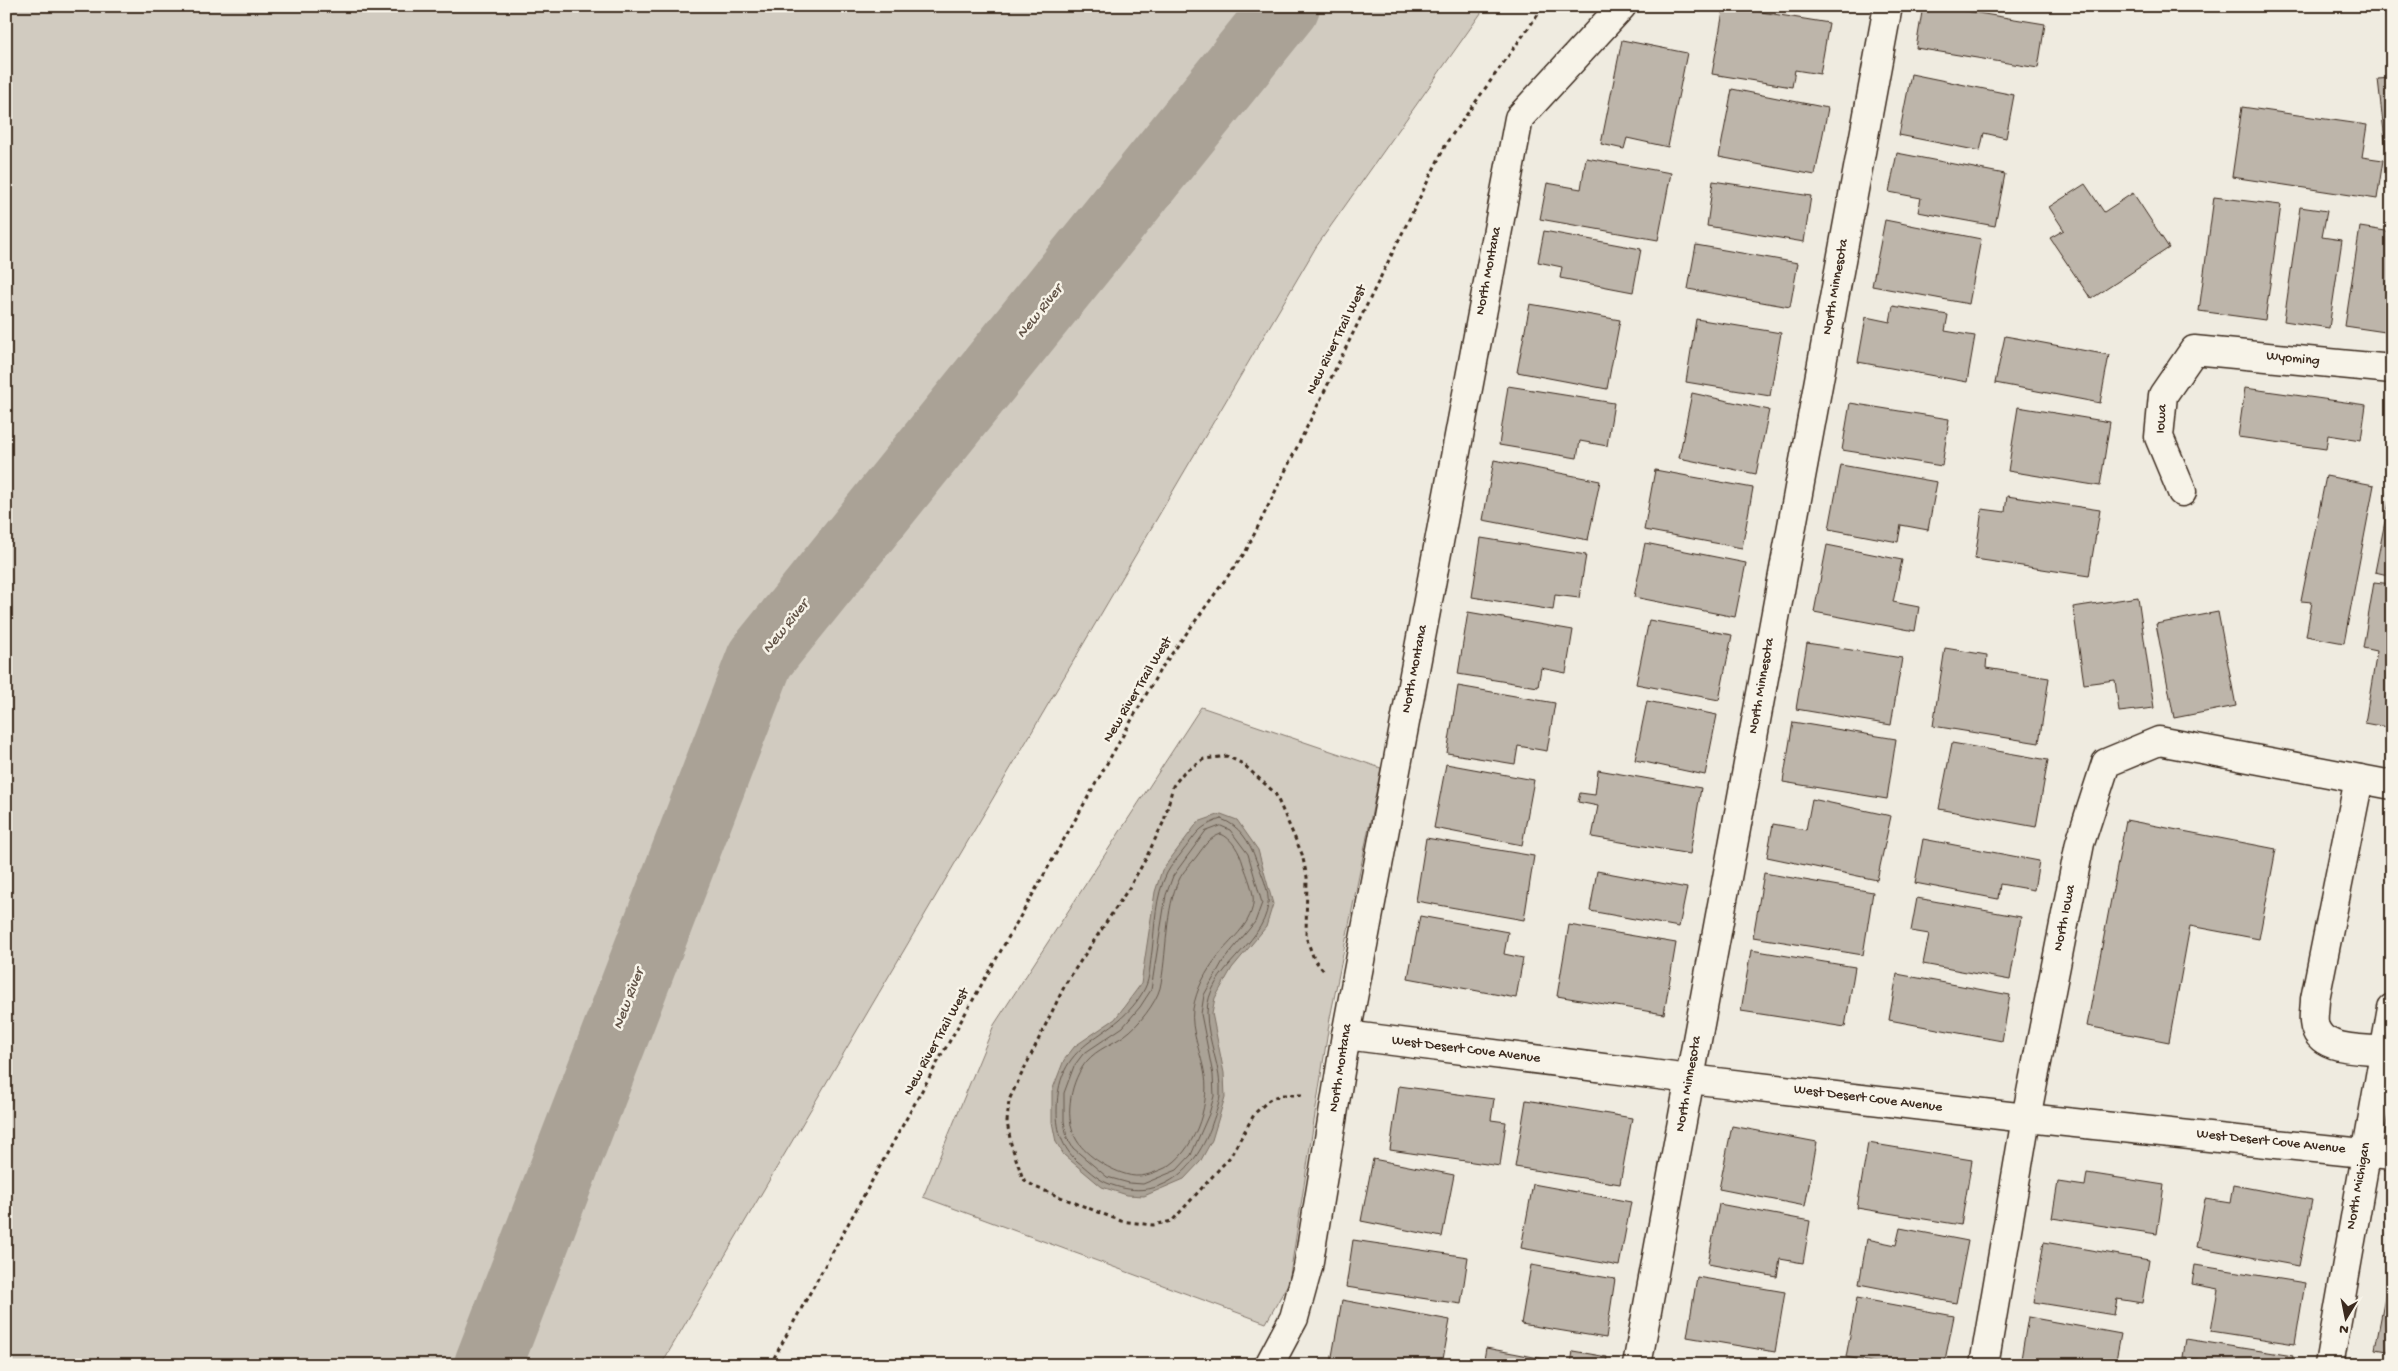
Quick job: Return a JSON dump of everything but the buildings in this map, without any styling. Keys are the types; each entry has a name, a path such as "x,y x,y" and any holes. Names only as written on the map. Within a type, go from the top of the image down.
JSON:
{"lane":[{"name":"North Montana","path":"1269,1365 1294,1318 1308,1267 1346,1034 1519,118 1622,6"},
{"name":"North Minnesota","path":"1637,1365 1888,6"},
{"name":"Wyoming","path":"2194,350 2392,369"},
{"name":"Iowa","path":"2182,492 2159,437 2163,395 2194,350"},
{"name":"North Iowa","path":"1984,1365 2026,1118 2080,843 2106,764 2159,740 2392,785"},
{"path":"2359,779 2315,999 2314,1024 2318,1035 2330,1044 2384,1051"},
{"name":"North Michigan","path":"2329,1365 2365,1152 2392,1008"},
{"name":"West Desert Cove Avenue","path":"1346,1034 1690,1079 2026,1118 2392,1156"}],"path":[{"name":"New River Trail West","path":"770,1365 940,1058 1160,670 1246,551 1447,142 1544,6"},
{"path":"1336,1101 1300,1094 1281,1096 1269,1100 1255,1113 1230,1157 1172,1221 1153,1225 1121,1222 1036,1187 1023,1179 1010,1144 1007,1122 1009,1100 1066,983 1130,888 1164,821 1173,786 1184,772 1204,759 1227,756 1243,764 1275,794 1302,854 1307,877 1306,937 1314,959 1338,983 1355,988"}],"shaded area":[{"path":"6,6 1486,6 1316,247 661,1365 6,1365"},
{"path":"1201,707 1381,768 1330,1018 1289,1282 1266,1323 923,1197 994,1025"}],"water":[{"path":"1221,814 1237,820 1258,850 1273,904 1266,927 1232,968 1215,998 1212,1013 1224,1073 1225,1097 1212,1140 1200,1162 1184,1179 1144,1196 1127,1195 1102,1187 1064,1155 1056,1142 1052,1122 1052,1091 1064,1060 1075,1046 1115,1019 1141,984 1155,892 1162,870 1198,822"}],"waterway":[{"name":"New River","path":"488,1365 760,659 1286,6"}]}
